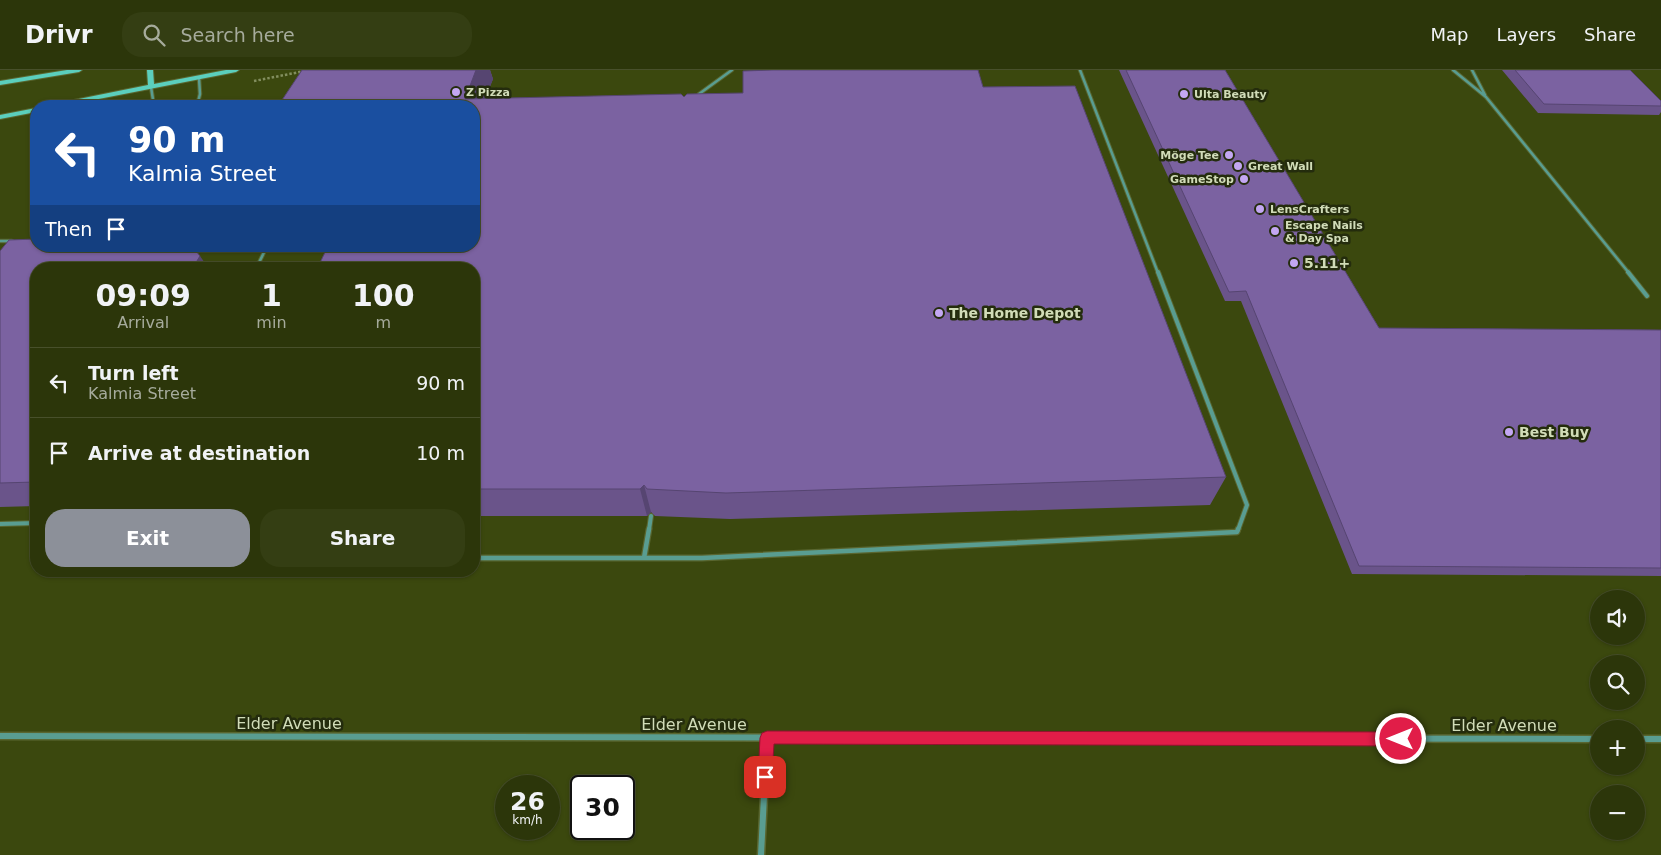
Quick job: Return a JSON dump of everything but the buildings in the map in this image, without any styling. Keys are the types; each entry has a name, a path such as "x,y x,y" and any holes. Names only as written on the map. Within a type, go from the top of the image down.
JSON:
{"main road":[{"path":"0,83 79,70"},
{"path":"150,70 151,87"},
{"path":"85,100 151,87 199,74 236,70"},
{"path":"0,116 30,111"}],"street":[{"name":"Elder Avenue","path":"0,736 1590,739"},
{"path":"762,855 767,738"},
{"path":"1645,739 1661,739"}],"lane":[{"path":"694,102 699,94 732,70"},
{"path":"480,558 702,558 1238,532 1247,505 1080,70"},
{"path":"1453,70 1486,97"},
{"path":"1472,70 1486,97 1647,296"},
{"path":"198,100 199,74"},
{"path":"151,87 153,100"},
{"path":"0,242 19,240"},
{"path":"644,558 651,516"},
{"path":"0,524 30,523"}],"path":[{"path":"250,82 310,70"}],"place":[{"name":"Z Pizza","path":"456,92"},
{"name":"Ulta Beauty","path":"1184,94"},
{"name":"Möge Tee","path":"1229,155"},
{"name":"Great Wall","path":"1238,166"},
{"name":"GameStop","path":"1244,179"},
{"name":"LensCrafters","path":"1260,209"},
{"name":"Escape Nails & Day Spa","path":"1275,231"},
{"name":"5.11+","path":"1294,263"},
{"name":"The Home Depot","path":"939,313"},
{"name":"Best Buy","path":"1509,432"}],"route":[{"path":"765,777 767,738 1401,739"}]}
